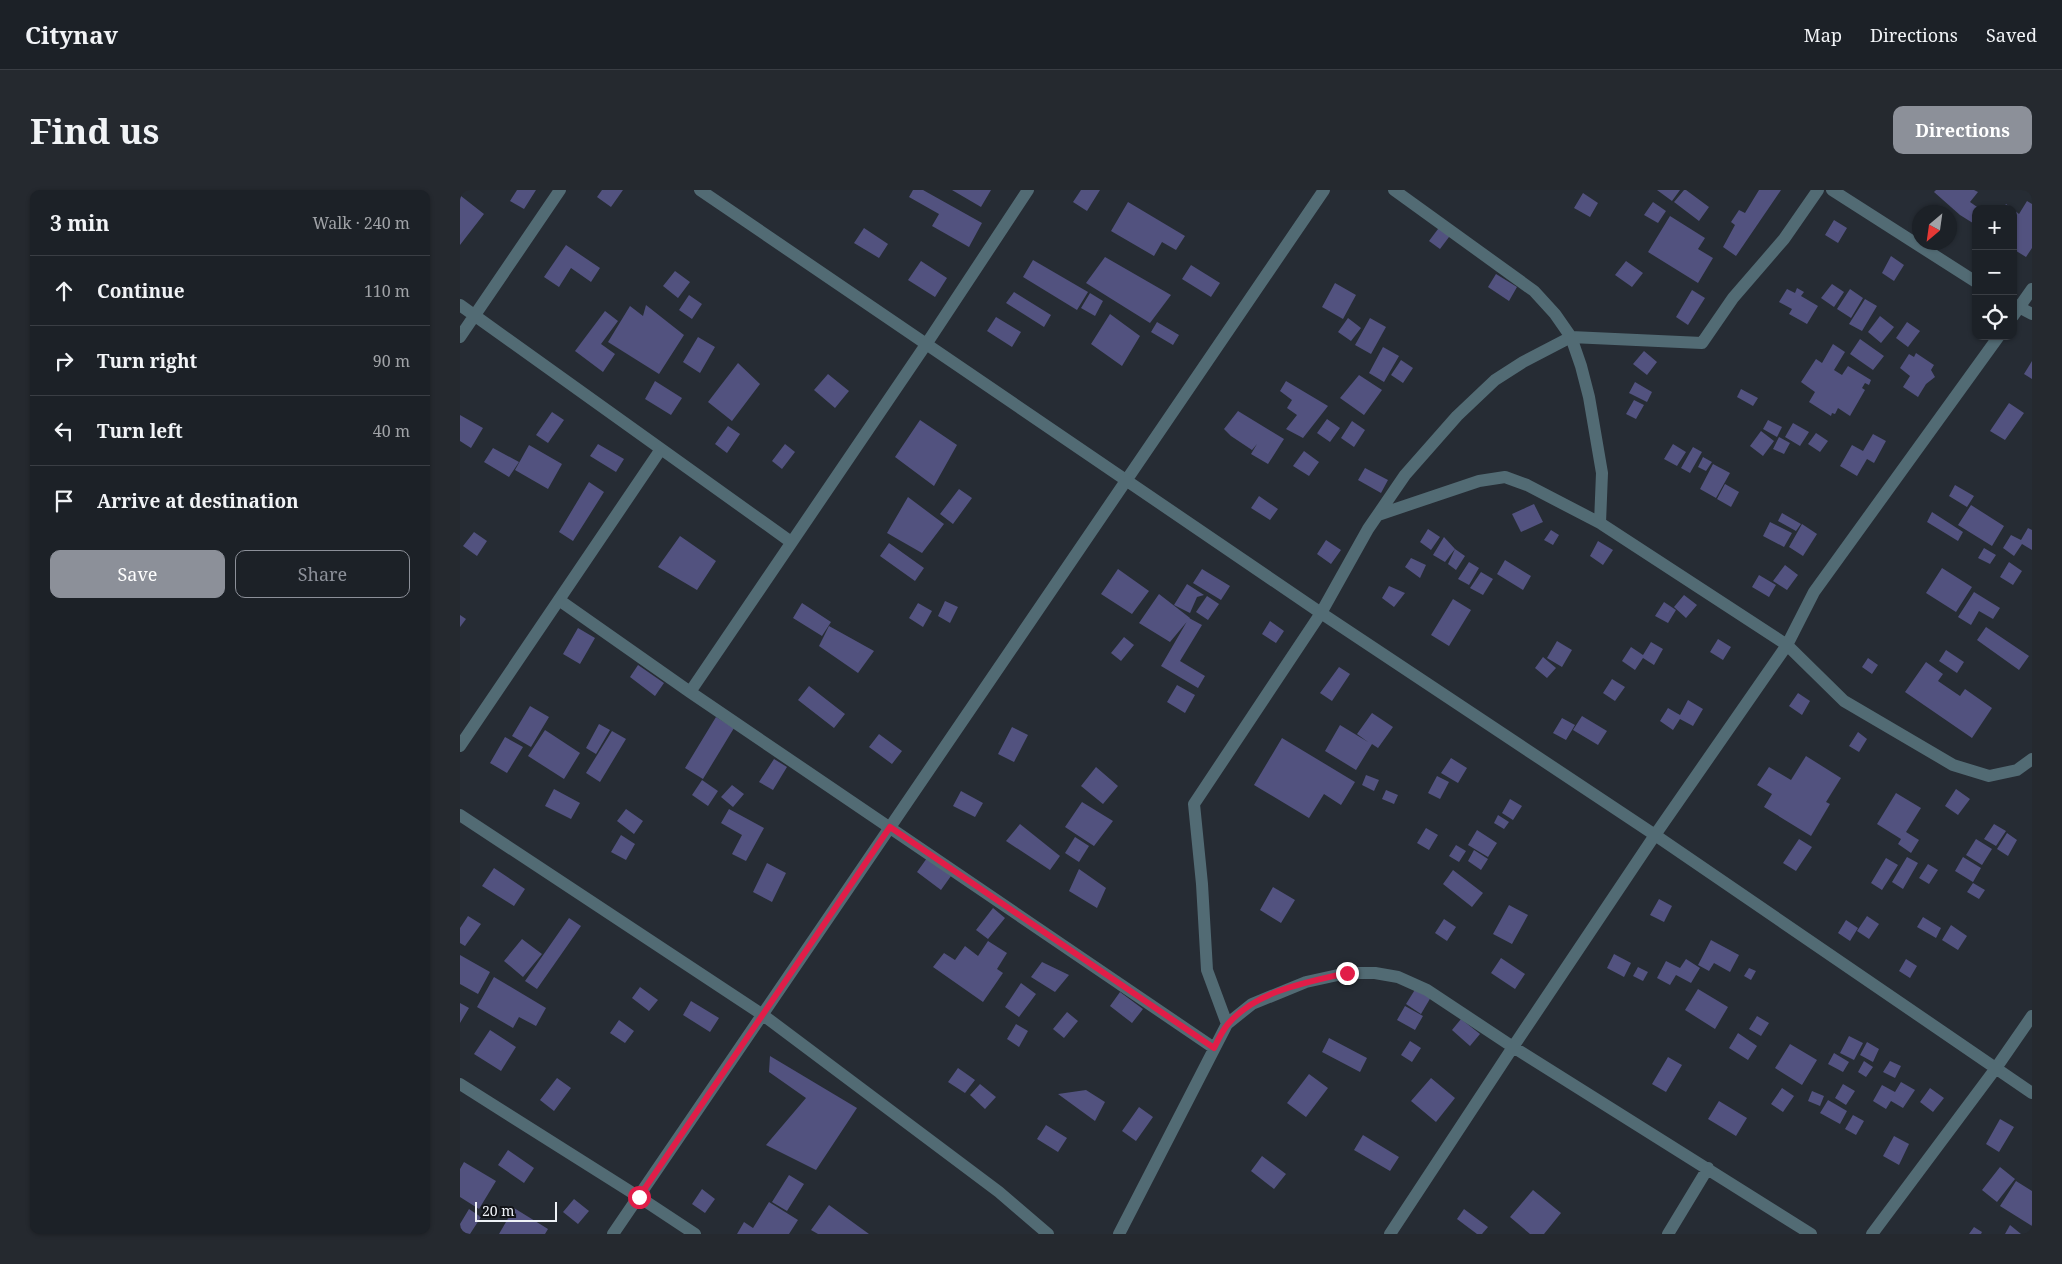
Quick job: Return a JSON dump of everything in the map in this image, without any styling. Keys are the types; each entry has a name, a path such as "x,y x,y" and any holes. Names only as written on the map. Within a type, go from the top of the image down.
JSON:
{"street":[{"path":"460,337 560,190"},
{"path":"700,190 1321,613 1655,835 2032,1093"},
{"path":"690,692 927,343 1028,190"},
{"path":"613,1234 1324,190"},
{"path":"1394,190 1534,291 1555,314 1571,337 1590,397 1602,473 1600,523"},
{"path":"1228,1024 1207,970 1202,884 1194,804 1321,613 1378,515 1405,475 1457,416 1496,380 1523,362 1571,337 1702,342 1733,298 1784,239 1818,190"},
{"path":"1832,190 1972,279"},
{"path":"2017,308 2032,289"},
{"path":"460,305 791,542"},
{"path":"2017,310 2032,314"},
{"path":"1390,1234 1655,835 1787,645 1814,592 1996,340"},
{"path":"460,746 661,449"},
{"path":"1378,515 1479,481 1505,477 1527,485 1600,523 1787,645 1844,701 1953,765 1989,776 2016,770 2032,759"},
{"path":"559,600 690,692 1214,1048"},
{"path":"460,815 763,1015 999,1192 1048,1234"},
{"path":"1119,1234 1228,1024 1252,1004 1306,982 1347,973 1375,973 1398,977 1427,990 1513,1047 1811,1234"},
{"path":"1872,1234 1996,1068 2032,1016"},
{"path":"460,1084 695,1234"},
{"path":"1668,1234 1708,1168"}],"building":[{"path":"517,190 536,190 524,209 510,201"},
{"path":"602,190 623,190 611,207 597,197"},
{"path":"913,190 923,190 982,223 969,247 932,226 939,214 909,197"},
{"path":"952,190 991,190 981,207"},
{"path":"1081,190 1100,190 1087,211 1073,202"},
{"path":"1657,190 1680,190 1672,201"},
{"path":"1684,190 1709,207 1699,221 1674,202"},
{"path":"1759,190 1781,190 1736,256 1723,247 1735,225 1731,222 1739,210 1745,213"},
{"path":"1936,190 1974,190 1978,192 1970,202 1974,205 1972,205 1972,222 1957,212 1957,205 1949,205 1934,192"},
{"path":"1583,193 1598,203 1590,217 1574,208"},
{"path":"461,196 484,214 460,245 460,198"},
{"path":"2027,201 2032,204 2032,248 2026,257 2017,251 2017,212 2019,214"},
{"path":"1128,202 1185,236 1176,250 1162,242 1154,256 1111,231"},
{"path":"1653,202 1666,211 1658,223 1644,215"},
{"path":"1670,216 1705,238 1698,249 1713,258 1698,283 1648,252"},
{"path":"1834,220 1847,228 1838,243 1825,235"},
{"path":"1441,225 1452,233 1440,249 1429,241"},
{"path":"864,228 888,244 879,258 854,243"},
{"path":"566,245 600,268 591,282 571,268 559,287 544,277"},
{"path":"1891,256 1904,265 1894,281 1882,273"},
{"path":"1105,257 1171,295 1150,323 1086,283"},
{"path":"1033,260 1088,292 1077,310 1023,277"},
{"path":"921,261 947,278 935,297 908,280"},
{"path":"1626,261 1643,273 1632,287 1615,275"},
{"path":"1191,265 1220,283 1211,297 1182,279"},
{"path":"675,271 690,282 678,298 663,286"},
{"path":"1496,274 1517,287 1509,301 1488,287"},
{"path":"1335,283 1356,295 1343,319 1322,307"},
{"path":"1832,284 1844,292 1834,307 1821,298"},
{"path":"1797,288 1804,292 1801,296 1818,306 1807,324 1789,314 1792,309 1779,302 1787,289 1795,293"},
{"path":"1850,289 1863,298 1851,318 1837,309"},
{"path":"1692,290 1705,298 1688,325 1676,317"},
{"path":"1014,292 1051,315 1044,327 1006,303"},
{"path":"1090,293 1103,301 1095,316 1081,308"},
{"path":"689,295 702,304 692,319 679,310"},
{"path":"1865,299 1877,306 1862,331 1849,324"},
{"path":"646,305 684,335 659,374 608,342 630,306 643,316"},
{"path":"605,311 618,321 601,344 615,354 603,372 575,351"},
{"path":"1110,314 1140,336 1122,366 1091,344"},
{"path":"1880,316 1894,327 1881,343 1868,332"},
{"path":"996,317 1021,332 1012,347 987,331"},
{"path":"1348,318 1361,328 1351,341 1338,332"},
{"path":"1370,318 1386,327 1371,354 1355,345"},
{"path":"1157,322 1179,335 1173,345 1151,332"},
{"path":"1907,322 1920,331 1908,347 1896,338"},
{"path":"698,337 715,347 700,373 683,362"},
{"path":"1860,339 1884,356 1873,370 1850,354"},
{"path":"1833,344 1845,352 1834,370 1842,375 1848,366 1871,380 1869,385 1865,383 1862,388 1865,390 1850,416 1838,408 1835,414 1832,413 1831,416 1809,402 1815,392 1801,382 1816,359 1822,363"},
{"path":"1383,347 1399,356 1384,382 1369,373"},
{"path":"1644,351 1657,362 1647,375 1633,364"},
{"path":"1916,353 1934,365 1931,370 1935,377 1926,384 1918,397 1903,387 1910,376 1900,368 1909,354 1914,357"},
{"path":"1401,360 1413,368 1403,383 1391,375"},
{"path":"2032,361 2032,379 2024,374"},
{"path":"738,363 760,384 732,421 708,402"},
{"path":"828,374 849,391 835,408 814,390"},
{"path":"1359,375 1382,390 1364,415 1340,398"},
{"path":"655,381 682,398 671,415 645,399"},
{"path":"1286,381 1328,406 1303,438 1286,429 1297,415 1287,408 1292,400 1280,391"},
{"path":"1635,382 1652,392 1647,402 1629,393"},
{"path":"1741,389 1758,398 1753,406 1737,397"},
{"path":"1634,400 1644,405 1636,419 1626,414"},
{"path":"2009,403 2024,413 2005,440 1990,431"},
{"path":"1238,411 1284,439 1268,464 1251,454 1257,444 1252,450 1224,429"},
{"path":"552,412 564,420 548,443 536,435"},
{"path":"460,415 483,428 471,448 460,441"},
{"path":"1327,419 1340,428 1330,442 1317,433"},
{"path":"920,420 957,445 934,486 895,457"},
{"path":"1768,420 1782,427 1777,437 1763,429"},
{"path":"1352,421 1365,430 1354,447 1341,438"},
{"path":"1793,423 1809,432 1800,446 1785,437"},
{"path":"728,426 740,434 727,453 715,444"},
{"path":"1761,431 1774,441 1763,456 1750,446"},
{"path":"1816,433 1828,441 1820,452 1808,444"},
{"path":"1873,434 1886,441 1874,463 1867,459 1857,476 1840,466 1852,445 1863,451"},
{"path":"1779,437 1790,443 1784,454 1773,449"},
{"path":"598,444 624,459 616,472 590,456"},
{"path":"785,444 795,452 782,469 772,461"},
{"path":"1673,444 1686,452 1677,466 1664,459"},
{"path":"529,445 562,464 548,489 515,470"},
{"path":"1693,447 1702,452 1690,473 1681,468"},
{"path":"493,448 519,462 509,477 484,462"},
{"path":"1304,451 1319,462 1309,476 1293,466"},
{"path":"1703,457 1712,462 1706,471 1698,467"},
{"path":"1713,464 1730,473 1716,498 1700,489"},
{"path":"1365,468 1388,480 1381,493 1358,480"},
{"path":"589,482 604,492 573,541 559,532"},
{"path":"1725,484 1739,492 1731,507 1717,499"},
{"path":"1955,485 1974,496 1967,507 1949,496"},
{"path":"959,489 972,498 953,524 940,514"},
{"path":"1259,496 1278,509 1270,520 1251,508"},
{"path":"908,497 944,524 922,553 887,533"},
{"path":"1534,504 1543,522 1521,532 1512,514"},
{"path":"1971,505 2004,526 1992,546 1958,525"},
{"path":"1932,512 1963,532 1958,541 1927,522"},
{"path":"1782,513 1801,524 1796,531 1778,521"},
{"path":"1770,522 1792,533 1784,547 1763,536"},
{"path":"1802,524 1817,534 1803,556 1789,547"},
{"path":"2028,528 2032,530 2032,550 2022,544 2014,556 2003,548 2011,535 2021,540"},
{"path":"1428,529 1440,537 1431,550 1420,542"},
{"path":"1551,530 1559,535 1553,545 1544,540"},
{"path":"474,532 487,541 477,556 463,546"},
{"path":"680,536 716,561 697,590 658,567"},
{"path":"1444,537 1455,549 1445,562 1433,555"},
{"path":"1326,540 1341,550 1331,564 1317,554"},
{"path":"1598,541 1613,550 1603,565 1590,556"},
{"path":"889,543 924,568 915,581 880,556"},
{"path":"1984,548 1996,555 1990,564 1978,558"},
{"path":"1455,549 1465,556 1456,570 1448,564"},
{"path":"1411,558 1426,565 1420,578 1405,567"},
{"path":"1505,560 1531,576 1523,590 1497,574"},
{"path":"1469,562 1479,568 1469,585 1458,579"},
{"path":"2009,562 2022,571 2013,585 2000,577"},
{"path":"1785,565 1798,575 1787,590 1773,581"},
{"path":"1942,568 1972,587 1956,612 1926,593"},
{"path":"1118,569 1149,591 1132,614 1101,594"},
{"path":"1202,569 1230,586 1221,600 1193,583"},
{"path":"1481,572 1493,579 1483,595 1470,588"},
{"path":"1759,575 1776,585 1769,597 1752,587"},
{"path":"1187,584 1204,595 1197,597 1190,613 1174,605"},
{"path":"1389,586 1405,593 1394,607 1382,598"},
{"path":"1974,592 2000,608 1993,619 1979,611 1971,625 1958,617"},
{"path":"1159,594 1190,618 1170,642 1139,623"},
{"path":"1684,595 1697,605 1686,618 1674,607"},
{"path":"1207,596 1219,604 1208,620 1196,612"},
{"path":"1453,599 1471,610 1449,646 1431,635"},
{"path":"945,601 958,607 950,623 938,616"},
{"path":"1664,602 1676,610 1668,623 1655,616"},
{"path":"802,603 831,622 822,636 793,618"},
{"path":"918,603 932,611 923,627 909,618"},
{"path":"460,615 466,619 460,627"},
{"path":"1189,618 1202,625 1180,661 1205,676 1198,688 1161,666"},
{"path":"1270,621 1284,631 1276,643 1262,634"},
{"path":"829,626 874,651 858,673 819,646"},
{"path":"1986,627 2029,656 2019,670 1977,640"},
{"path":"578,628 595,638 580,664 563,654"},
{"path":"1124,637 1134,645 1121,661 1111,653"},
{"path":"1718,639 1731,647 1723,660 1710,652"},
{"path":"1557,641 1572,650 1562,667 1547,658"},
{"path":"1651,642 1663,649 1654,665 1643,658 1635,670 1622,661 1631,647 1643,655"},
{"path":"1946,650 1964,662 1957,673 1939,661"},
{"path":"1543,657 1556,668 1547,678 1535,668"},
{"path":"1868,658 1878,665 1872,674 1862,667"},
{"path":"1926,662 1943,674 1938,681 1960,696 1965,689 1992,708 1972,738 1905,692"},
{"path":"638,665 664,683 655,696 630,677"},
{"path":"1339,667 1350,674 1332,701 1320,693"},
{"path":"1612,679 1625,687 1615,701 1603,693"},
{"path":"1177,685 1195,695 1185,713 1167,702"},
{"path":"809,686 845,714 834,728 798,700"},
{"path":"1798,693 1810,701 1802,715 1789,706"},
{"path":"1688,700 1703,709 1693,726 1680,719 1673,730 1660,721 1668,708 1680,715"},
{"path":"530,706 549,717 531,747 512,736"},
{"path":"1372,713 1393,727 1378,748 1372,744 1356,770 1325,751 1340,725 1368,742 1357,734"},
{"path":"1582,716 1607,731 1598,745 1573,730"},
{"path":"716,717 734,728 703,779 685,768"},
{"path":"1562,718 1575,725 1566,740 1553,733"},
{"path":"599,724 610,730 596,754 586,748"},
{"path":"1012,727 1028,735 1014,762 998,754"},
{"path":"545,730 580,753 564,779 528,756"},
{"path":"612,731 626,739 600,782 586,773"},
{"path":"1858,732 1867,739 1859,752 1849,746"},
{"path":"879,734 902,751 892,764 869,747"},
{"path":"505,737 523,747 507,773 490,763"},
{"path":"1282,738 1355,782 1341,805 1324,794 1309,818 1254,785"},
{"path":"1806,756 1841,778 1826,802 1830,804 1811,836 1764,807 1772,794 1757,785 1769,767 1791,780"},
{"path":"1451,758 1467,768 1458,783 1441,773"},
{"path":"774,759 787,767 773,790 759,782"},
{"path":"1096,767 1118,786 1103,804 1081,786"},
{"path":"1366,775 1379,780 1374,791 1362,785"},
{"path":"1437,776 1449,782 1440,799 1428,793"},
{"path":"702,780 718,791 708,806 692,795"},
{"path":"732,785 744,794 733,807 721,797"},
{"path":"554,789 580,803 571,819 545,806"},
{"path":"1956,789 1970,799 1958,815 1945,806"},
{"path":"1386,790 1398,795 1394,804 1382,799"},
{"path":"961,791 983,803 975,817 953,806"},
{"path":"1896,793 1921,808 1906,832 1919,840 1911,853 1898,844 1901,839 1877,824"},
{"path":"1510,799 1522,806 1513,820 1502,813"},
{"path":"1082,802 1113,821 1094,846 1065,827"},
{"path":"626,809 643,821 634,834 617,821"},
{"path":"729,809 764,828 746,861 732,854 742,835 721,823"},
{"path":"1498,815 1509,822 1504,829 1494,823"},
{"path":"1020,824 1060,856 1050,870 1006,841"},
{"path":"1994,824 2006,831 1996,846 1984,839"},
{"path":"1426,828 1438,835 1429,850 1417,843"},
{"path":"1477,830 1497,843 1488,857 1468,845"},
{"path":"2007,833 2017,840 2008,856 1997,849"},
{"path":"621,835 635,844 626,860 611,852"},
{"path":"1075,837 1089,846 1079,862 1065,853"},
{"path":"1799,839 1812,847 1796,871 1783,863"},
{"path":"1976,839 1992,849 1982,865 1966,855"},
{"path":"1456,845 1466,851 1459,862 1449,856"},
{"path":"1474,850 1488,859 1481,870 1468,861"},
{"path":"1907,857 1918,863 1903,889 1892,882"},
{"path":"1963,857 1981,868 1973,882 1955,871"},
{"path":"927,858 951,876 941,890 917,872"},
{"path":"1886,858 1898,865 1882,890 1871,883"},
{"path":"767,863 786,873 772,902 753,892"},
{"path":"1928,864 1938,870 1929,884 1919,878"},
{"path":"494,868 525,889 514,906 482,886"},
{"path":"1079,869 1106,888 1097,908 1069,891"},
{"path":"1453,870 1483,893 1472,907 1443,884"},
{"path":"1973,883 1985,890 1979,899 1967,892"},
{"path":"1273,887 1295,900 1281,923 1260,910"},
{"path":"1659,899 1672,906 1664,922 1650,915"},
{"path":"1509,905 1528,915 1512,944 1493,934"},
{"path":"993,908 1005,918 988,939 976,930"},
{"path":"468,916 481,924 465,946 460,943 460,928"},
{"path":"1867,916 1879,924 1869,939 1857,931"},
{"path":"1923,917 1941,928 1936,938 1917,927"},
{"path":"569,918 581,926 537,989 525,981"},
{"path":"1444,919 1456,927 1447,941 1435,933"},
{"path":"1846,920 1858,928 1850,941 1838,933"},
{"path":"1951,925 1967,936 1958,950 1942,940"},
{"path":"522,939 542,954 523,977 504,961"},
{"path":"1711,940 1739,955 1730,972 1714,963 1709,971 1698,965"},
{"path":"988,941 1007,953 997,969 1003,973 983,1002 933,967 944,953 955,960 965,946 978,956"},
{"path":"1614,954 1631,963 1624,977 1607,968"},
{"path":"460,955 490,972 478,994 460,984"},
{"path":"1501,958 1525,974 1515,989 1491,973"},
{"path":"1686,959 1700,968 1691,983 1676,975 1670,985 1657,978 1666,961 1680,968"},
{"path":"1906,959 1917,966 1910,978 1899,971"},
{"path":"1042,962 1069,975 1055,992 1031,977"},
{"path":"1638,967 1648,972 1643,981 1633,976"},
{"path":"1749,968 1756,971 1751,980 1744,976"},
{"path":"494,977 546,1008 536,1026 519,1017 513,1028 477,1007"},
{"path":"1021,983 1036,994 1019,1017 1005,1007"},
{"path":"640,987 658,1000 649,1011 632,998"},
{"path":"1416,988 1431,997 1421,1014 1406,1004"},
{"path":"1698,989 1728,1007 1715,1029 1685,1010"},
{"path":"1120,992 1143,1009 1132,1023 1110,1006"},
{"path":"691,1001 719,1018 710,1032 683,1015"},
{"path":"460,1003 469,1008 460,1023"},
{"path":"1405,1006 1423,1016 1415,1030 1397,1020"},
{"path":"1067,1012 1078,1021 1064,1038 1053,1029"},
{"path":"1757,1016 1769,1023 1761,1036 1749,1029"},
{"path":"1461,1019 1480,1034 1470,1046 1452,1030"},
{"path":"619,1020 634,1031 625,1043 610,1033"},
{"path":"1016,1024 1028,1031 1019,1047 1007,1039"},
{"path":"490,1030 516,1047 501,1071 474,1054"},
{"path":"1738,1033 1757,1046 1748,1060 1729,1048"},
{"path":"1849,1036 1863,1043 1854,1060 1840,1053"},
{"path":"1329,1038 1367,1058 1360,1072 1322,1052"},
{"path":"1410,1041 1421,1048 1412,1062 1401,1055"},
{"path":"1867,1042 1879,1049 1873,1062 1860,1055"},
{"path":"1790,1044 1817,1060 1802,1085 1775,1068"},
{"path":"1834,1053 1849,1062 1843,1072 1828,1064"},
{"path":"770,1056 857,1108 816,1170 766,1145 806,1098 769,1072"},
{"path":"1668,1057 1682,1065 1666,1092 1652,1084"},
{"path":"1864,1061 1873,1067 1866,1077 1858,1072"},
{"path":"1890,1061 1901,1066 1895,1078 1883,1072"},
{"path":"958,1068 975,1080 965,1093 948,1082"},
{"path":"1309,1074 1328,1088 1306,1117 1287,1103"},
{"path":"557,1078 571,1088 554,1111 540,1100"},
{"path":"1431,1078 1455,1098 1436,1122 1411,1101"},
{"path":"1901,1082 1915,1090 1903,1108 1891,1101 1886,1109 1873,1101 1882,1085 1895,1092"},
{"path":"980,1084 996,1097 985,1109 970,1095"},
{"path":"1843,1084 1855,1091 1846,1105 1835,1098"},
{"path":"1782,1088 1794,1096 1783,1112 1771,1104"},
{"path":"1930,1088 1944,1098 1933,1112 1920,1102"},
{"path":"1086,1090 1105,1102 1095,1121 1058,1094"},
{"path":"1812,1091 1824,1096 1820,1106 1808,1101"},
{"path":"1828,1100 1847,1111 1840,1124 1820,1113"},
{"path":"1719,1101 1747,1118 1736,1136 1708,1119"},
{"path":"1139,1107 1153,1117 1136,1141 1122,1131"},
{"path":"1853,1115 1864,1121 1856,1135 1845,1129"},
{"path":"2000,1119 2014,1127 1999,1152 1986,1144"},
{"path":"1046,1125 1067,1138 1058,1152 1037,1139"},
{"path":"1363,1135 1399,1157 1390,1171 1354,1150"},
{"path":"1894,1136 1909,1144 1899,1165 1883,1156"},
{"path":"508,1150 534,1168 524,1183 498,1165"},
{"path":"1262,1156 1286,1174 1274,1189 1251,1171"},
{"path":"464,1162 496,1181 479,1209 460,1197 460,1169"},
{"path":"2000,1167 2015,1179 1997,1202 1982,1190"},
{"path":"789,1175 804,1184 787,1211 772,1202"},
{"path":"2016,1181 2032,1191 2032,1226 2000,1206"},
{"path":"702,1189 715,1199 705,1213 692,1204"},
{"path":"1533,1190 1561,1213 1544,1234 1530,1234 1510,1217"},
{"path":"574,1199 589,1211 578,1224 563,1212"},
{"path":"769,1202 798,1220 789,1234 737,1234 744,1222 753,1228"},
{"path":"829,1205 869,1234 818,1234 811,1230"},
{"path":"514,1208 548,1229 545,1234 499,1234"},
{"path":"469,1209 481,1217 470,1234 460,1234 460,1224"},
{"path":"1464,1209 1488,1227 1482,1234 1477,1234 1457,1219"},
{"path":"2010,1225 2021,1234 2005,1234"},
{"path":"1974,1227 1982,1232 1981,1234 1969,1234"}],"route":[{"path":"639,1197 890,827 1214,1048 1228,1024 1252,1004 1306,982 1347,973"}]}
